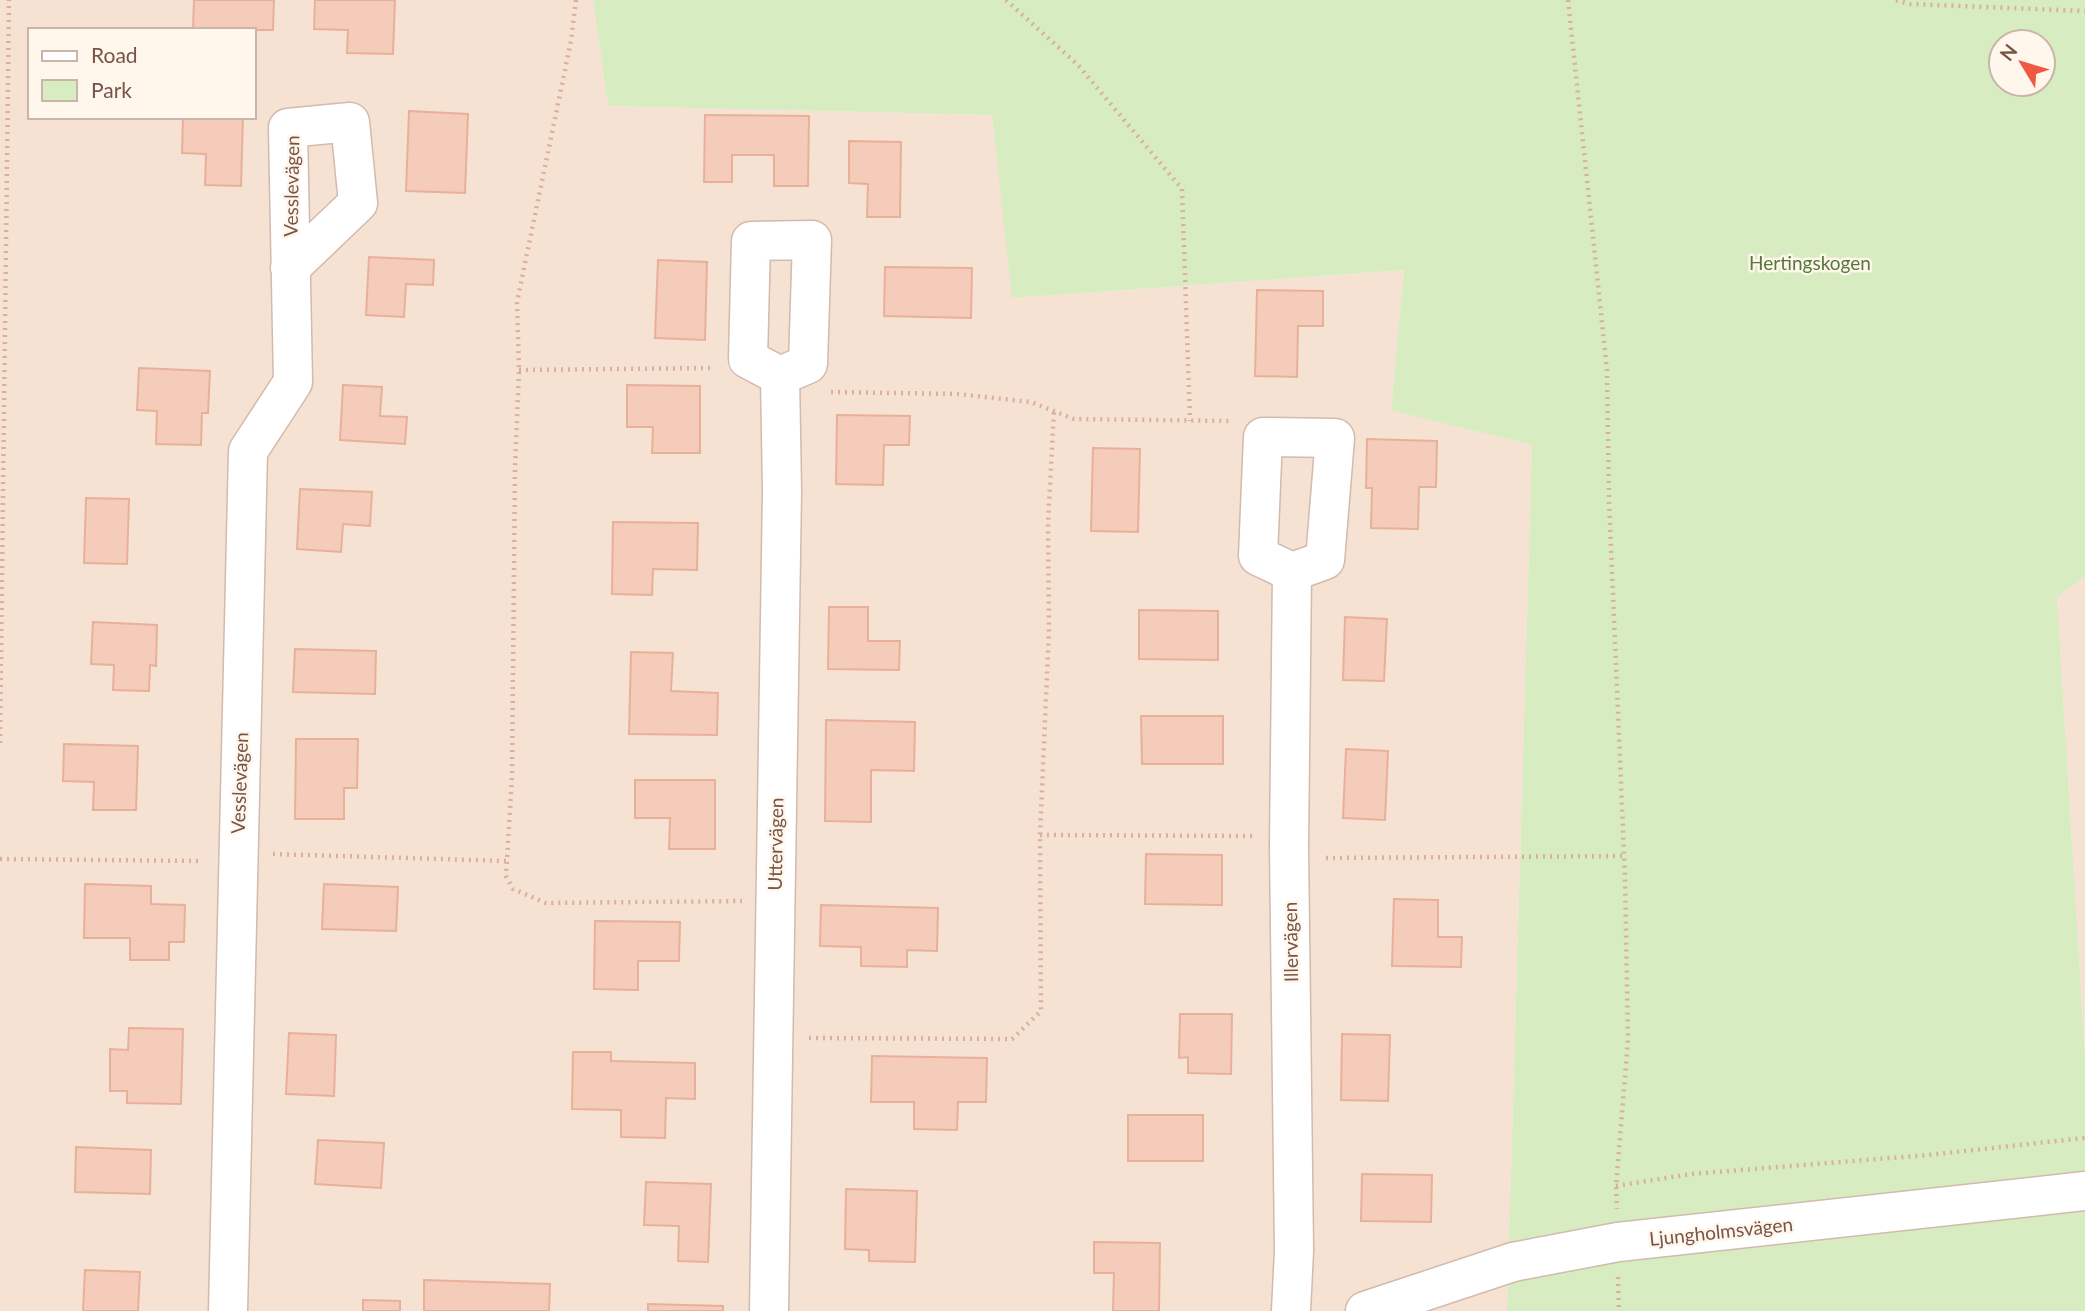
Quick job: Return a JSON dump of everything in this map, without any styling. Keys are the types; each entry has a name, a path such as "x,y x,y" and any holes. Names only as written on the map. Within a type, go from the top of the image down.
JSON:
{"street":[{"name":"Vesslevägen","path":"228,1311 248,451 293,383 290,268"},
{"name":"Uttervägen","path":"769,1311 782,491 780,376"},
{"path":"1263,437 1335,438 1325,560 1292,572 1258,556 1263,437"},
{"name":"Illervägen","path":"1292,572 1289,847 1294,1251 1292,1311"},
{"name":"Ljungholmsvägen","path":"1365,1311 1513,1262 1618,1242 2085,1191"}],"path":[{"path":"0,743 9,0"},
{"path":"576,0 571,41 517,302 519,370 515,468 512,776 506,876 513,889 546,903 774,901"},
{"path":"1006,0 1078,65 1182,189 1190,421"},
{"path":"1568,0 1607,370 1609,500 1625,856 1628,1040 1616,1186 1619,1311"},
{"path":"1896,0 1910,4 2085,11"},
{"path":"519,370 724,368"},
{"path":"780,376 813,391 958,394 1031,402 1074,419 1240,421 1263,437"},
{"path":"773,1038 1012,1039 1041,1011 1040,835 1049,630 1048,523 1054,410"},
{"path":"1040,835 1269,836 1306,858 1625,856"},
{"path":"1616,1186 1691,1174 1928,1155 2085,1138"}],"shaded area":[{"path":"0,0 593,0 608,106 992,115 1013,298 1404,270 1391,409 1532,445 1507,1311 0,1311"},
{"path":"2085,577 2085,1057 2057,597"}],"green space":[{"name":"Hertingskogen","path":"593,0 2085,0 2085,577 2057,597 2085,1057 2085,1311 1507,1311 1532,445 1391,410 1404,270 1012,298 992,115 608,106"}],"building":[{"path":"194,0 274,0 273,30 193,28"},
{"path":"315,0 395,0 393,54 347,53 348,30 314,29"},
{"path":"409,111 468,114 465,193 406,191"},
{"path":"705,115 809,116 808,186 774,186 774,155 732,155 732,182 704,182"},
{"path":"183,119 243,119 241,186 205,185 206,154 182,153"},
{"path":"849,141 901,142 900,217 867,217 868,184 849,183"},
{"path":"369,257 434,260 433,285 406,284 404,317 366,315"},
{"path":"658,260 707,262 705,340 655,338"},
{"path":"885,267 972,268 971,318 884,316"},
{"path":"1257,290 1323,291 1323,326 1298,326 1297,377 1255,376"},
{"path":"139,368 210,371 208,413 202,413 201,445 156,444 157,411 137,410"},
{"path":"343,385 382,387 380,416 407,417 405,444 340,440"},
{"path":"627,385 700,386 700,453 652,453 653,427 627,427"},
{"path":"837,415 910,416 909,445 884,445 883,485 836,484"},
{"path":"1367,439 1437,441 1436,487 1419,487 1418,529 1371,528 1372,488 1366,488"},
{"path":"1093,448 1140,449 1138,532 1091,531"},
{"path":"300,489 372,492 370,526 343,524 341,552 297,549"},
{"path":"86,498 129,499 127,564 84,563"},
{"path":"613,522 698,523 697,570 653,569 652,595 612,594"},
{"path":"829,607 868,607 868,641 900,641 899,670 828,669"},
{"path":"1139,610 1218,611 1218,660 1139,659"},
{"path":"1345,617 1387,619 1384,681 1343,680"},
{"path":"93,622 157,625 156,666 150,665 149,691 113,690 114,665 91,664"},
{"path":"295,649 376,651 375,694 293,692"},
{"path":"631,652 673,653 671,691 718,693 717,735 629,734"},
{"path":"1141,716 1223,716 1223,764 1142,764"},
{"path":"826,720 915,722 914,771 871,770 871,822 825,821"},
{"path":"296,739 358,739 357,788 344,788 344,819 295,819"},
{"path":"64,744 138,746 136,810 93,810 94,782 63,781"},
{"path":"1346,749 1388,751 1385,820 1343,818"},
{"path":"635,780 715,780 715,849 669,849 670,818 635,818"},
{"path":"1146,854 1222,855 1222,905 1145,904"},
{"path":"85,884 151,886 151,904 185,905 184,942 169,942 169,960 130,960 130,938 84,938"},
{"path":"324,884 398,887 396,931 322,929"},
{"path":"1394,899 1438,900 1438,937 1462,937 1461,967 1392,966"},
{"path":"821,905 938,908 937,951 907,950 907,967 861,966 861,947 820,946"},
{"path":"595,921 680,922 679,961 638,961 638,990 594,989"},
{"path":"1180,1014 1232,1014 1231,1074 1188,1073 1188,1057 1179,1058"},
{"path":"129,1028 183,1029 181,1104 127,1103 127,1091 110,1091 110,1049 128,1050"},
{"path":"289,1033 336,1035 334,1096 286,1094"},
{"path":"1342,1034 1390,1035 1388,1101 1341,1100"},
{"path":"573,1052 611,1052 611,1061 695,1063 695,1099 666,1098 665,1138 621,1137 621,1110 572,1109"},
{"path":"872,1056 987,1058 986,1102 958,1102 957,1130 914,1129 914,1102 871,1102"},
{"path":"1128,1115 1203,1115 1203,1161 1128,1161"},
{"path":"318,1140 384,1143 381,1188 315,1184"},
{"path":"76,1147 151,1150 150,1194 75,1192"},
{"path":"1362,1174 1432,1175 1431,1222 1361,1221"},
{"path":"646,1182 711,1184 708,1262 678,1261 679,1226 644,1225"},
{"path":"846,1189 917,1191 915,1262 869,1261 869,1250 845,1249"},
{"path":"1094,1242 1160,1243 1159,1311 1113,1311 1114,1273 1094,1273"},
{"path":"85,1270 140,1272 138,1311 83,1311"},
{"path":"424,1280 550,1284 549,1311 424,1311"},
{"path":"363,1300 400,1301 400,1311 363,1311"},
{"path":"648,1304 723,1306 723,1311 648,1311"}]}
